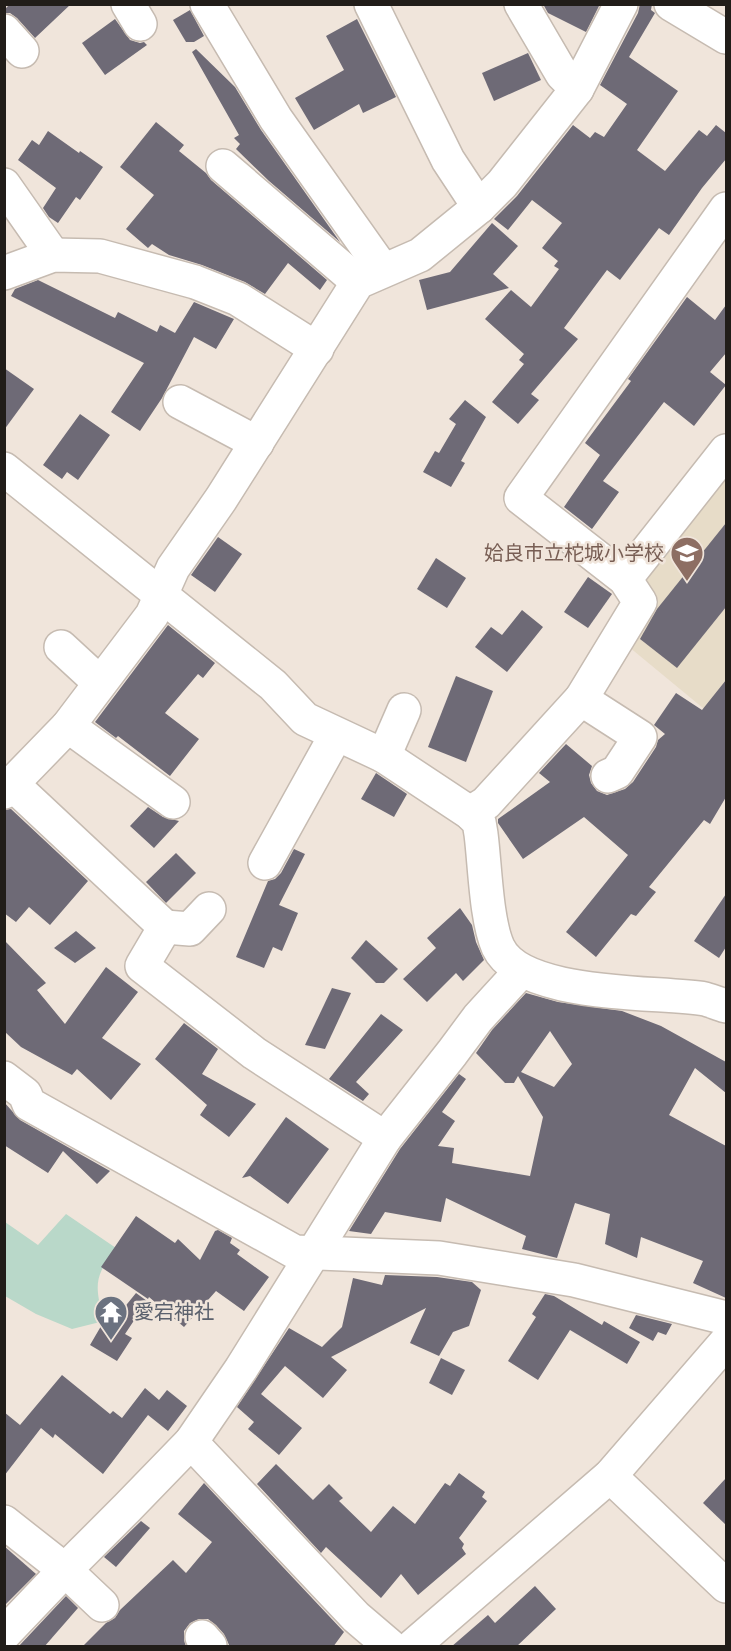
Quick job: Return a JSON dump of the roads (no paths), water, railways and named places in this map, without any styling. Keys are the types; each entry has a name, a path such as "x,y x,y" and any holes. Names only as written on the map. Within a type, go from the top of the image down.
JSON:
{"street":[{"path":"207,4 371,276"},
{"path":"371,4 448,160 479,207"},
{"path":"521,4 562,74 578,89"},
{"path":"209,909 190,929 165,927 8,787 68,726 152,615 173,568 317,350 371,276 420,255 479,207 522,159 578,89 621,4"},
{"path":"671,4 726,37"},
{"path":"223,166 371,276"},
{"path":"4,185 53,255"},
{"path":"470,813 486,803 581,699 640,602 625,579 521,498 726,209"},
{"path":"4,273 53,255 100,255 195,282 238,299 317,350"},
{"path":"180,402 257,443"},
{"path":"625,579 726,451"},
{"path":"4,469 273,685 305,719 384,756 470,813 479,822 492,930 507,961 521,971 570,986 626,994 705,999 726,1006"},
{"path":"61,647 100,683"},
{"path":"581,699 640,737 617,772 608,776"},
{"path":"384,756 404,710"},
{"path":"68,726 173,802"},
{"path":"265,863 336,735"},
{"path":"165,927 142,966 254,1053 385,1138"},
{"path":"4,1634 64,1569 127,1509 191,1442 241,1369 385,1138 478,1018 521,971"},
{"path":"4,1078 25,1094 29,1104 295,1252 439,1258 574,1280 726,1318"},
{"path":"413,1647 610,1476 726,1342"},
{"path":"191,1442 356,1617 390,1647"},
{"path":"610,1476 726,1586"},
{"path":"4,1522 64,1569 102,1605"}],"place":[{"name":"姶良市立柁城小学校","path":"687,582"},
{"name":"愛宕神社","path":"111,1341"}]}
